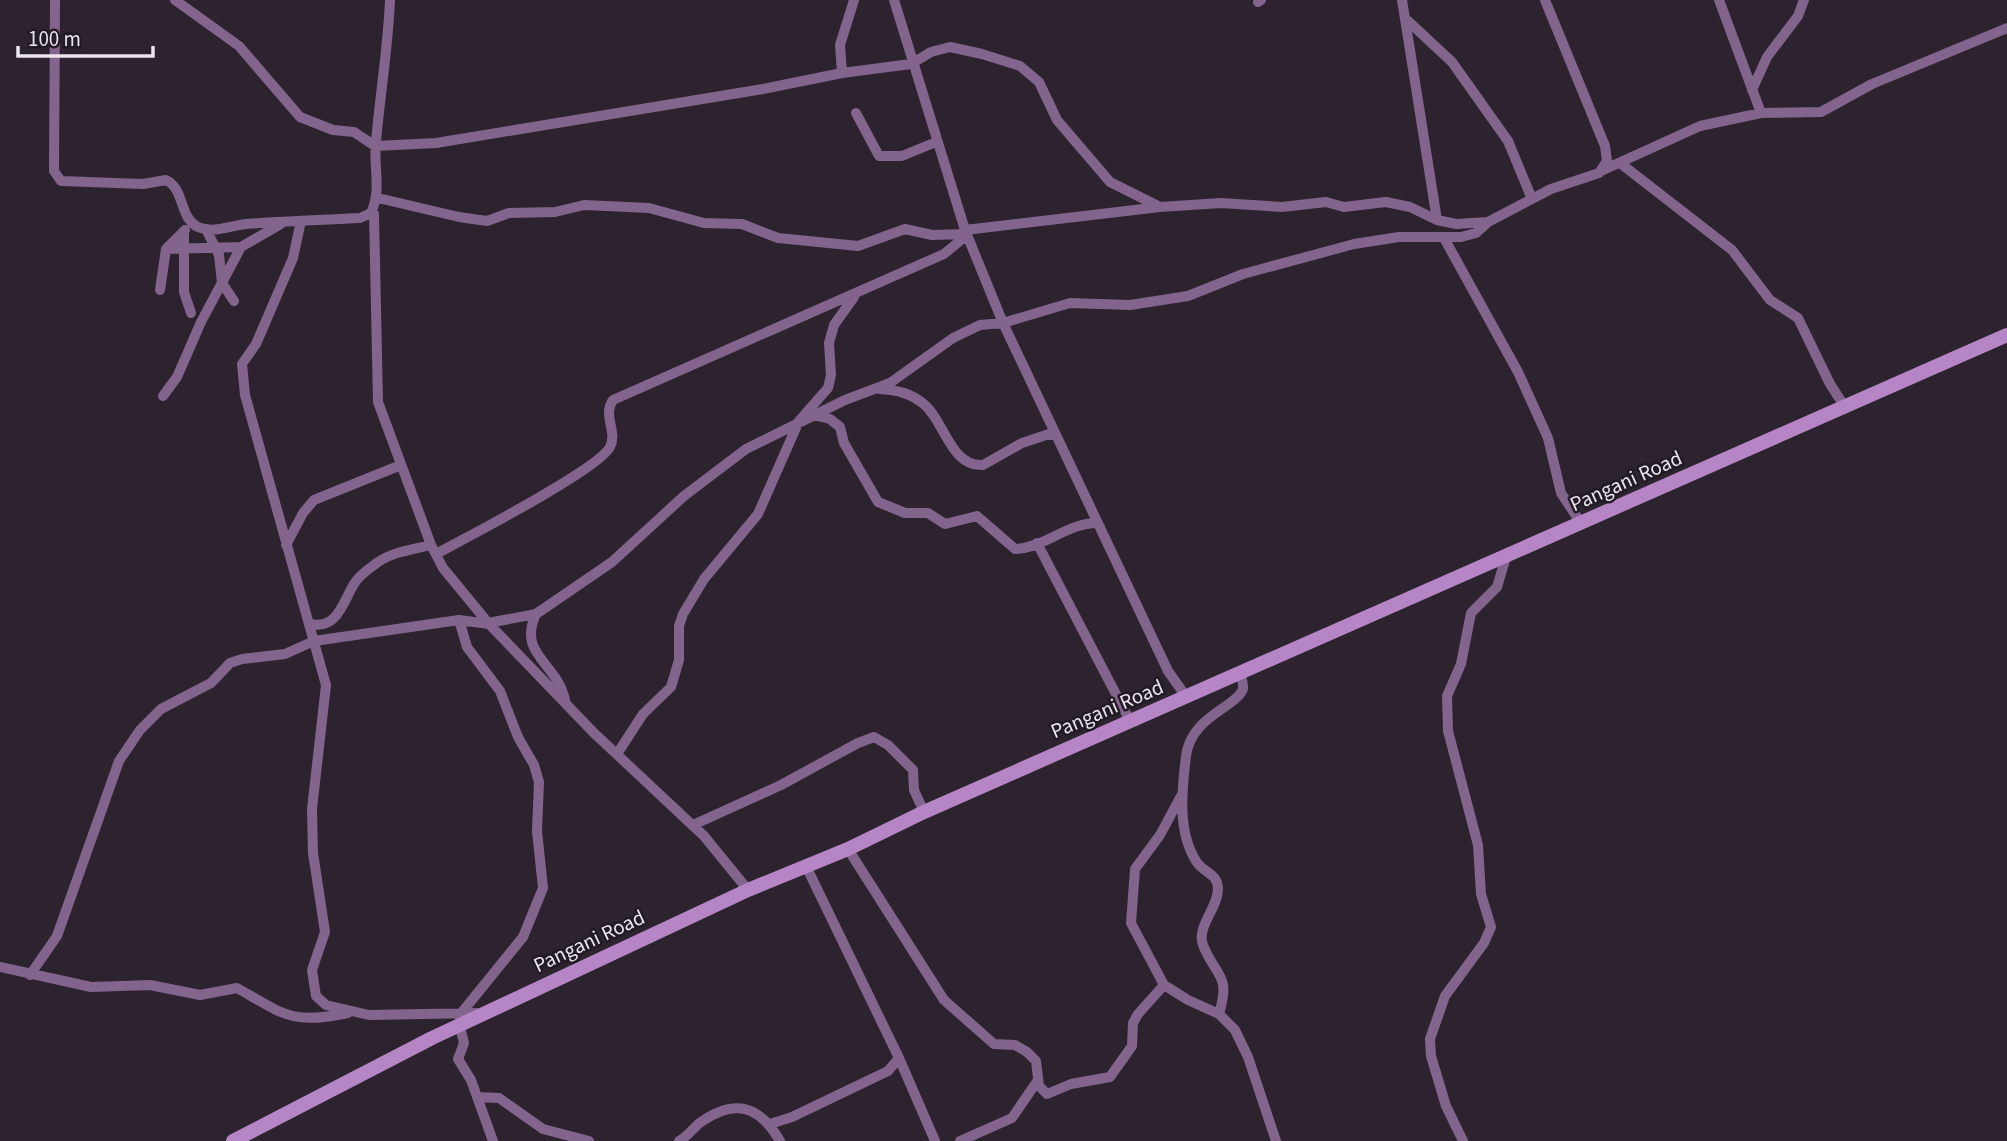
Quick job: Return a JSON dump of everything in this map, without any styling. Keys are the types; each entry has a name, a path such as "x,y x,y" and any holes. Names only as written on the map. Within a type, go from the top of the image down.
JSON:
{"main road":[{"name":"Pangani Road","path":"233,1141 432,1038 459,1021 489,1011 748,890 848,849 924,812 2007,335"}],"street":[{"path":"55,0 56,176 68,182 143,184 166,180 175,187 188,227 184,292 191,313"},
{"path":"175,0 239,46 300,117 333,130 354,132 375,146 436,143 763,89 842,72 911,64 931,52 950,47 1020,66 1039,82 1057,120 1110,182 1160,207"},
{"path":"188,227 206,229 360,218 371,212 378,198 375,146 390,0"},
{"path":"842,72 840,45 854,0"},
{"path":"894,0 936,142 967,233 1003,323 1168,671 1188,698"},
{"path":"1402,0 1408,21 1411,74 1437,220"},
{"path":"1545,0 1608,155 1598,173"},
{"path":"1719,0 1761,113"},
{"path":"1752,90 1767,57 1798,16 1804,0"},
{"path":"1408,21 1452,62 1508,141 1532,199"},
{"path":"30,975 57,936 119,761 147,721 161,709 211,683 230,663 285,654 314,641 459,620 489,624 536,614 612,562 664,513 736,456 799,421 845,400 879,389 907,374 966,331 980,325 1003,323 1070,303 1130,305 1188,296 1243,274 1354,244 1399,237 1444,238 1476,233 1488,222 1551,189 1598,173 1700,126 1761,113 1821,112 1872,84 2007,27"},
{"path":"856,113 879,156 902,156 936,142"},
{"path":"1620,163 1732,250 1770,300 1798,318 1830,384 1845,407"},
{"path":"378,198 459,218 487,221 509,214 555,212 584,205 649,208 704,223 741,224 778,238 858,246 905,229 932,235 967,233 989,225 1221,203 1282,207 1326,202 1344,207 1386,202 1410,207 1437,220 1456,224 1488,222"},
{"path":"371,212 374,214 376,265 378,402 433,550 449,578 489,624 617,754 693,825 728,862 748,890"},
{"path":"301,221 293,258 256,344 242,364 244,395 326,685 312,809 313,852 325,939 312,978 320,1001 353,1012 459,1021"},
{"path":"163,396 177,377 201,322 241,247 247,241 283,223"},
{"path":"160,290 166,249 188,227"},
{"path":"206,229 217,249 222,283 234,302"},
{"path":"310,625 328,624 345,604 355,582 381,559 433,550 556,486 605,453 612,441 608,414 614,400 944,254 967,233"},
{"path":"1444,238 1518,372 1548,438 1560,493 1581,523"},
{"path":"166,249 241,247"},
{"path":"617,754 643,714 671,687 679,660 679,626 683,614 704,579 758,514 799,421 828,388 834,326 855,295"},
{"path":"879,389 901,391 925,405 937,419 958,456 974,465 983,465 1038,437 1056,436"},
{"path":"813,415 830,419 840,427 849,452 874,498 882,505 905,513 928,513 945,524 977,516 1011,548 1024,549 1089,523 1097,523 1100,528"},
{"path":"286,545 303,513 314,500 401,465"},
{"path":"1037,543 1130,721"},
{"path":"1463,1141 1446,1106 1431,1056 1430,1039 1445,996 1484,943 1491,927 1481,894 1479,845 1448,731 1447,696 1461,664 1471,613 1497,587 1506,557"},
{"path":"536,614 529,634 531,645 562,684 566,702"},
{"path":"459,620 467,647 500,691 537,774 537,841 543,888 523,937 459,1021"},
{"path":"1240,673 1243,685 1239,695 1212,713 1190,739 1181,796 1160,835 1142,857 1132,879 1130,923 1164,985 1219,1014 1243,1043 1276,1141"},
{"path":"693,825 782,785 874,737 888,745 913,771 914,790 924,812"},
{"path":"1181,796 1195,860 1212,874 1218,889 1215,906 1202,936 1203,944 1223,981 1225,992 1219,1014"},
{"path":"848,849 944,1000 994,1044 1015,1045 1027,1052 1037,1065 1041,1090 1047,1094 1071,1084 1110,1077 1132,1046 1133,1023 1138,1014 1164,985"},
{"path":"806,866 899,1058 935,1141"},
{"path":"0,967 91,987 150,985 200,995 237,988 271,1009 303,1020 353,1012"},
{"path":"459,1021 464,1040 458,1059 477,1097 493,1141"},
{"path":"770,1124 792,1117 888,1070 899,1058"},
{"path":"960,1141 1012,1118 1038,1080"},
{"path":"477,1097 499,1098 543,1129 589,1141"},
{"path":"679,1141 699,1123 724,1110 753,1111 770,1124 780,1141"}]}
